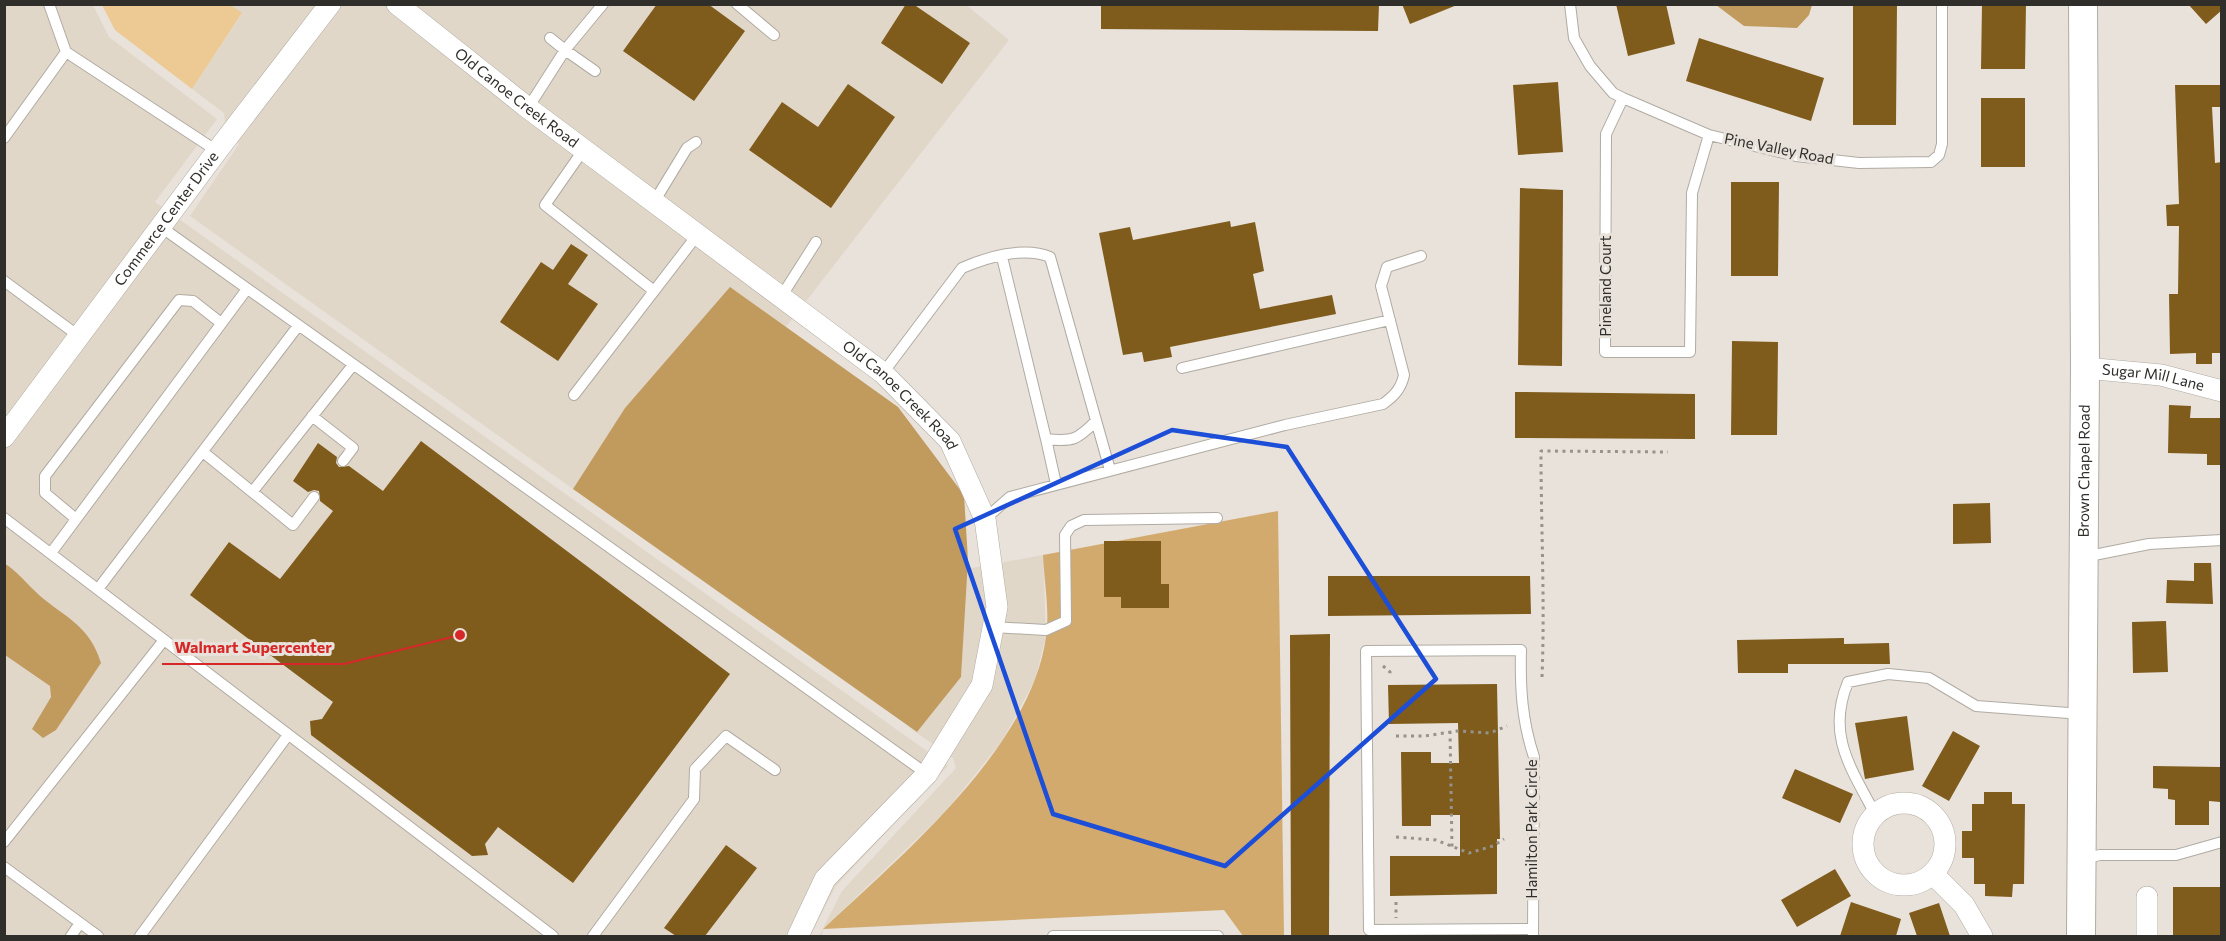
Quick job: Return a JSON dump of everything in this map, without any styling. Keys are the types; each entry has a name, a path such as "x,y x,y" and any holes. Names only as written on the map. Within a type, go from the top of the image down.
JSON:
{"street":[{"name":"Commerce Center Drive","path":"4,437 217,151 330,4"},
{"name":"Old Canoe Creek Road","path":"397,4 528,108 883,373 950,441 985,519 997,607 982,685 927,774 825,879 798,936"},
{"name":"Brown Chapel Road","path":"2081,936 2085,368 2083,4"},
{"name":"Sugar Mill Lane","path":"2085,368 2161,375 2222,391"},
{"path":"1911,803 1934,816 1941,826 1945,845 1941,864 1933,874 1920,882 1906,886 1892,884 1874,873 1863,854 1862,840 1866,826 1875,814 1885,807 1911,803"},
{"path":"1933,874 1964,905 1982,936"},
{"path":"2146,936 2147,897"}],"lane":[{"path":"49,4 66,52 217,151"},
{"path":"528,108 565,50 603,4"},
{"path":"737,4 774,35"},
{"name":"Pine Valley Road","path":"1570,4 1574,38 1590,66 1613,93 1709,135 1806,157 1859,163 1930,162 1939,155 1942,144 1942,4"},
{"path":"550,38 595,71"},
{"path":"4,138 66,52"},
{"name":"Pineland Court","path":"1623,98 1606,134 1605,351 1690,352 1692,194 1709,135"},
{"path":"654,202 687,148 696,142"},
{"path":"584,149 545,205 654,291"},
{"path":"160,227 927,774"},
{"path":"574,395 698,234"},
{"path":"781,297 816,242"},
{"path":"883,373 962,268 980,260 1036,251 1050,257 1110,470"},
{"path":"1002,256 1056,484"},
{"path":"985,519 1010,497 1285,425 1383,404 1394,396 1404,375 1381,286 1388,267 1421,256"},
{"path":"4,281 80,337"},
{"path":"51,553 247,289"},
{"path":"76,519 45,493 45,476 179,300 193,301 221,323"},
{"path":"1182,368 1390,320"},
{"path":"98,589 298,326"},
{"path":"253,491 353,365"},
{"path":"312,416 353,448 343,461"},
{"path":"1046,439 1064,441 1078,438 1096,422"},
{"path":"203,452 293,525 314,497"},
{"path":"4,518 553,936"},
{"path":"993,627 1046,630 1066,621 1065,535 1071,526 1084,520 1217,518"},
{"path":"2084,557 2149,544 2222,540"},
{"path":"4,842 164,640"},
{"name":"Hamilton Park Circle","path":"1521,650 1520,698 1525,729 1534,757 1533,933 1369,930 1365,651 1521,650"},
{"path":"1875,814 1841,750 1839,703 1848,682 1888,674 1929,678 1976,706 2083,714"},
{"path":"140,936 288,735"},
{"path":"593,936 694,799 695,769 726,736 775,770"},
{"path":"2082,859 2100,855 2176,855 2222,842"},
{"path":"4,867 98,936"},
{"path":"71,936 80,923"},
{"path":"1053,936 1218,936"}],"path":[{"path":"1542,677 1544,619 1541,595 1541,451 1668,452"},
{"path":"1383,666 1390,672 1390,677"},
{"path":"1396,736 1425,736 1450,731 1490,733 1507,726"},
{"path":"1450,731 1452,847"},
{"path":"1396,837 1436,840 1464,852 1476,852 1504,839"},
{"path":"1396,902 1396,920"}],"highlighted area":[{"path":"1172,430 1287,447 1436,679 1225,866 1053,814 955,529"}],"shaded area":[{"path":"965,4 1009,40 786,327 731,288 625,408 573,489 190,216 239,144 219,130 225,122 224,113 192,89 242,14 230,5"},
{"path":"5,5 93,5 109,37 217,119 155,202 948,766 836,886 810,936 5,936"},
{"path":"102,5 230,5 242,13 192,89 115,30"},
{"path":"1716,5 1812,5 1809,15 1797,28 1744,26"},
{"path":"730,287 898,407 964,495 968,560 961,677 917,732 573,489 625,408"},
{"path":"1278,511 1284,936 1243,936 1224,910 823,929 924,834 989,759 1016,719 1035,678 1046,637 1047,606 1043,555"},
{"path":"1043,555 1046,636 1035,680 1002,741 946,811 823,929 822,936 819,936 842,891 956,768 953,758 904,724 917,732 961,677 967,569"},
{"path":"4,563 84,631 101,663 56,730 43,738 32,729 51,697 50,686 5,655"}],"building":[{"path":"657,4 708,4 745,31 694,101 623,51"},
{"path":"906,4 913,4 970,43 942,84 881,43"},
{"path":"1101,4 1379,4 1378,31 1101,29"},
{"path":"1402,4 1457,4 1457,5 1410,24"},
{"path":"1616,4 1666,4 1675,44 1628,56"},
{"path":"1853,4 1897,4 1896,125 1853,125"},
{"path":"1982,4 2026,4 2025,69 1981,69"},
{"path":"2188,4 2222,4 2222,10 2206,24"},
{"path":"1699,38 1824,78 1811,121 1686,81"},
{"path":"1558,82 1563,152 1518,155 1513,85"},
{"path":"848,84 895,117 831,208 749,150 782,102 818,127"},
{"path":"2175,85 2222,85 2222,107 2212,107 2215,163 2222,162 2222,353 2212,353 2212,364 2196,364 2196,353 2170,354 2169,294 2178,294 2179,226 2167,226 2166,205 2179,204"},
{"path":"1981,98 2025,98 2025,167 1981,167"},
{"path":"1731,182 1779,182 1778,276 1731,276"},
{"path":"1520,188 1563,190 1562,366 1518,365"},
{"path":"1230,221 1231,227 1255,222 1264,271 1253,274 1260,309 1332,295 1336,314 1170,347 1172,357 1144,362 1142,352 1123,355 1099,233 1130,227 1133,240"},
{"path":"571,244 588,255 568,284 598,304 558,361 500,322 541,262 553,270"},
{"path":"1732,341 1778,342 1777,435 1731,435"},
{"path":"1515,392 1695,394 1695,439 1515,438"},
{"path":"2169,405 2191,406 2190,418 2222,418 2222,465 2207,465 2207,454 2168,453"},
{"path":"421,441 730,674 573,883 498,827 485,844 488,855 472,856 311,735 310,721 322,719 333,702 190,595 229,542 280,579 333,511 320,501 319,491 308,492 293,481 318,443 337,457 336,463 339,467 349,466 383,491"},
{"path":"1990,503 1991,543 1953,544 1953,504"},
{"path":"1104,541 1161,541 1161,584 1169,584 1169,608 1121,608 1121,597 1104,597"},
{"path":"2194,563 2211,563 2213,604 2166,603 2167,580 2194,581"},
{"path":"1328,576 1530,576 1531,614 1328,616"},
{"path":"2166,621 2168,672 2133,673 2132,622"},
{"path":"1330,634 1329,936 1291,936 1290,635"},
{"path":"1844,638 1844,644 1889,643 1890,664 1788,664 1788,673 1738,673 1737,640"},
{"path":"1497,684 1500,839 1497,839 1497,894 1390,896 1390,856 1460,856 1460,815 1431,815 1431,826 1402,826 1401,752 1431,752 1431,763 1459,763 1458,723 1389,724 1388,685"},
{"path":"1907,716 1914,770 1865,779 1855,723"},
{"path":"1953,731 1980,746 1949,801 1922,786"},
{"path":"2153,766 2221,767 2220,802 2209,801 2209,825 2175,825 2175,800 2168,799 2168,789 2153,788"},
{"path":"1795,769 1853,794 1840,823 1782,798"},
{"path":"1984,792 2012,792 2012,804 2025,804 2024,884 2013,884 2012,897 1985,896 1985,884 1974,884 1974,858 1962,858 1962,831 1972,831 1972,804 1984,804"},
{"path":"726,845 757,868 705,936 676,936 664,928"},
{"path":"1835,869 1851,896 1797,927 1781,900"},
{"path":"2173,887 2222,887 2222,936 2173,936"},
{"path":"1851,902 1901,919 1896,936 1840,936"},
{"path":"1939,903 1950,936 1917,936 1909,913"}],"place":[{"name":"Walmart Supercenter","path":"460,635"}]}
